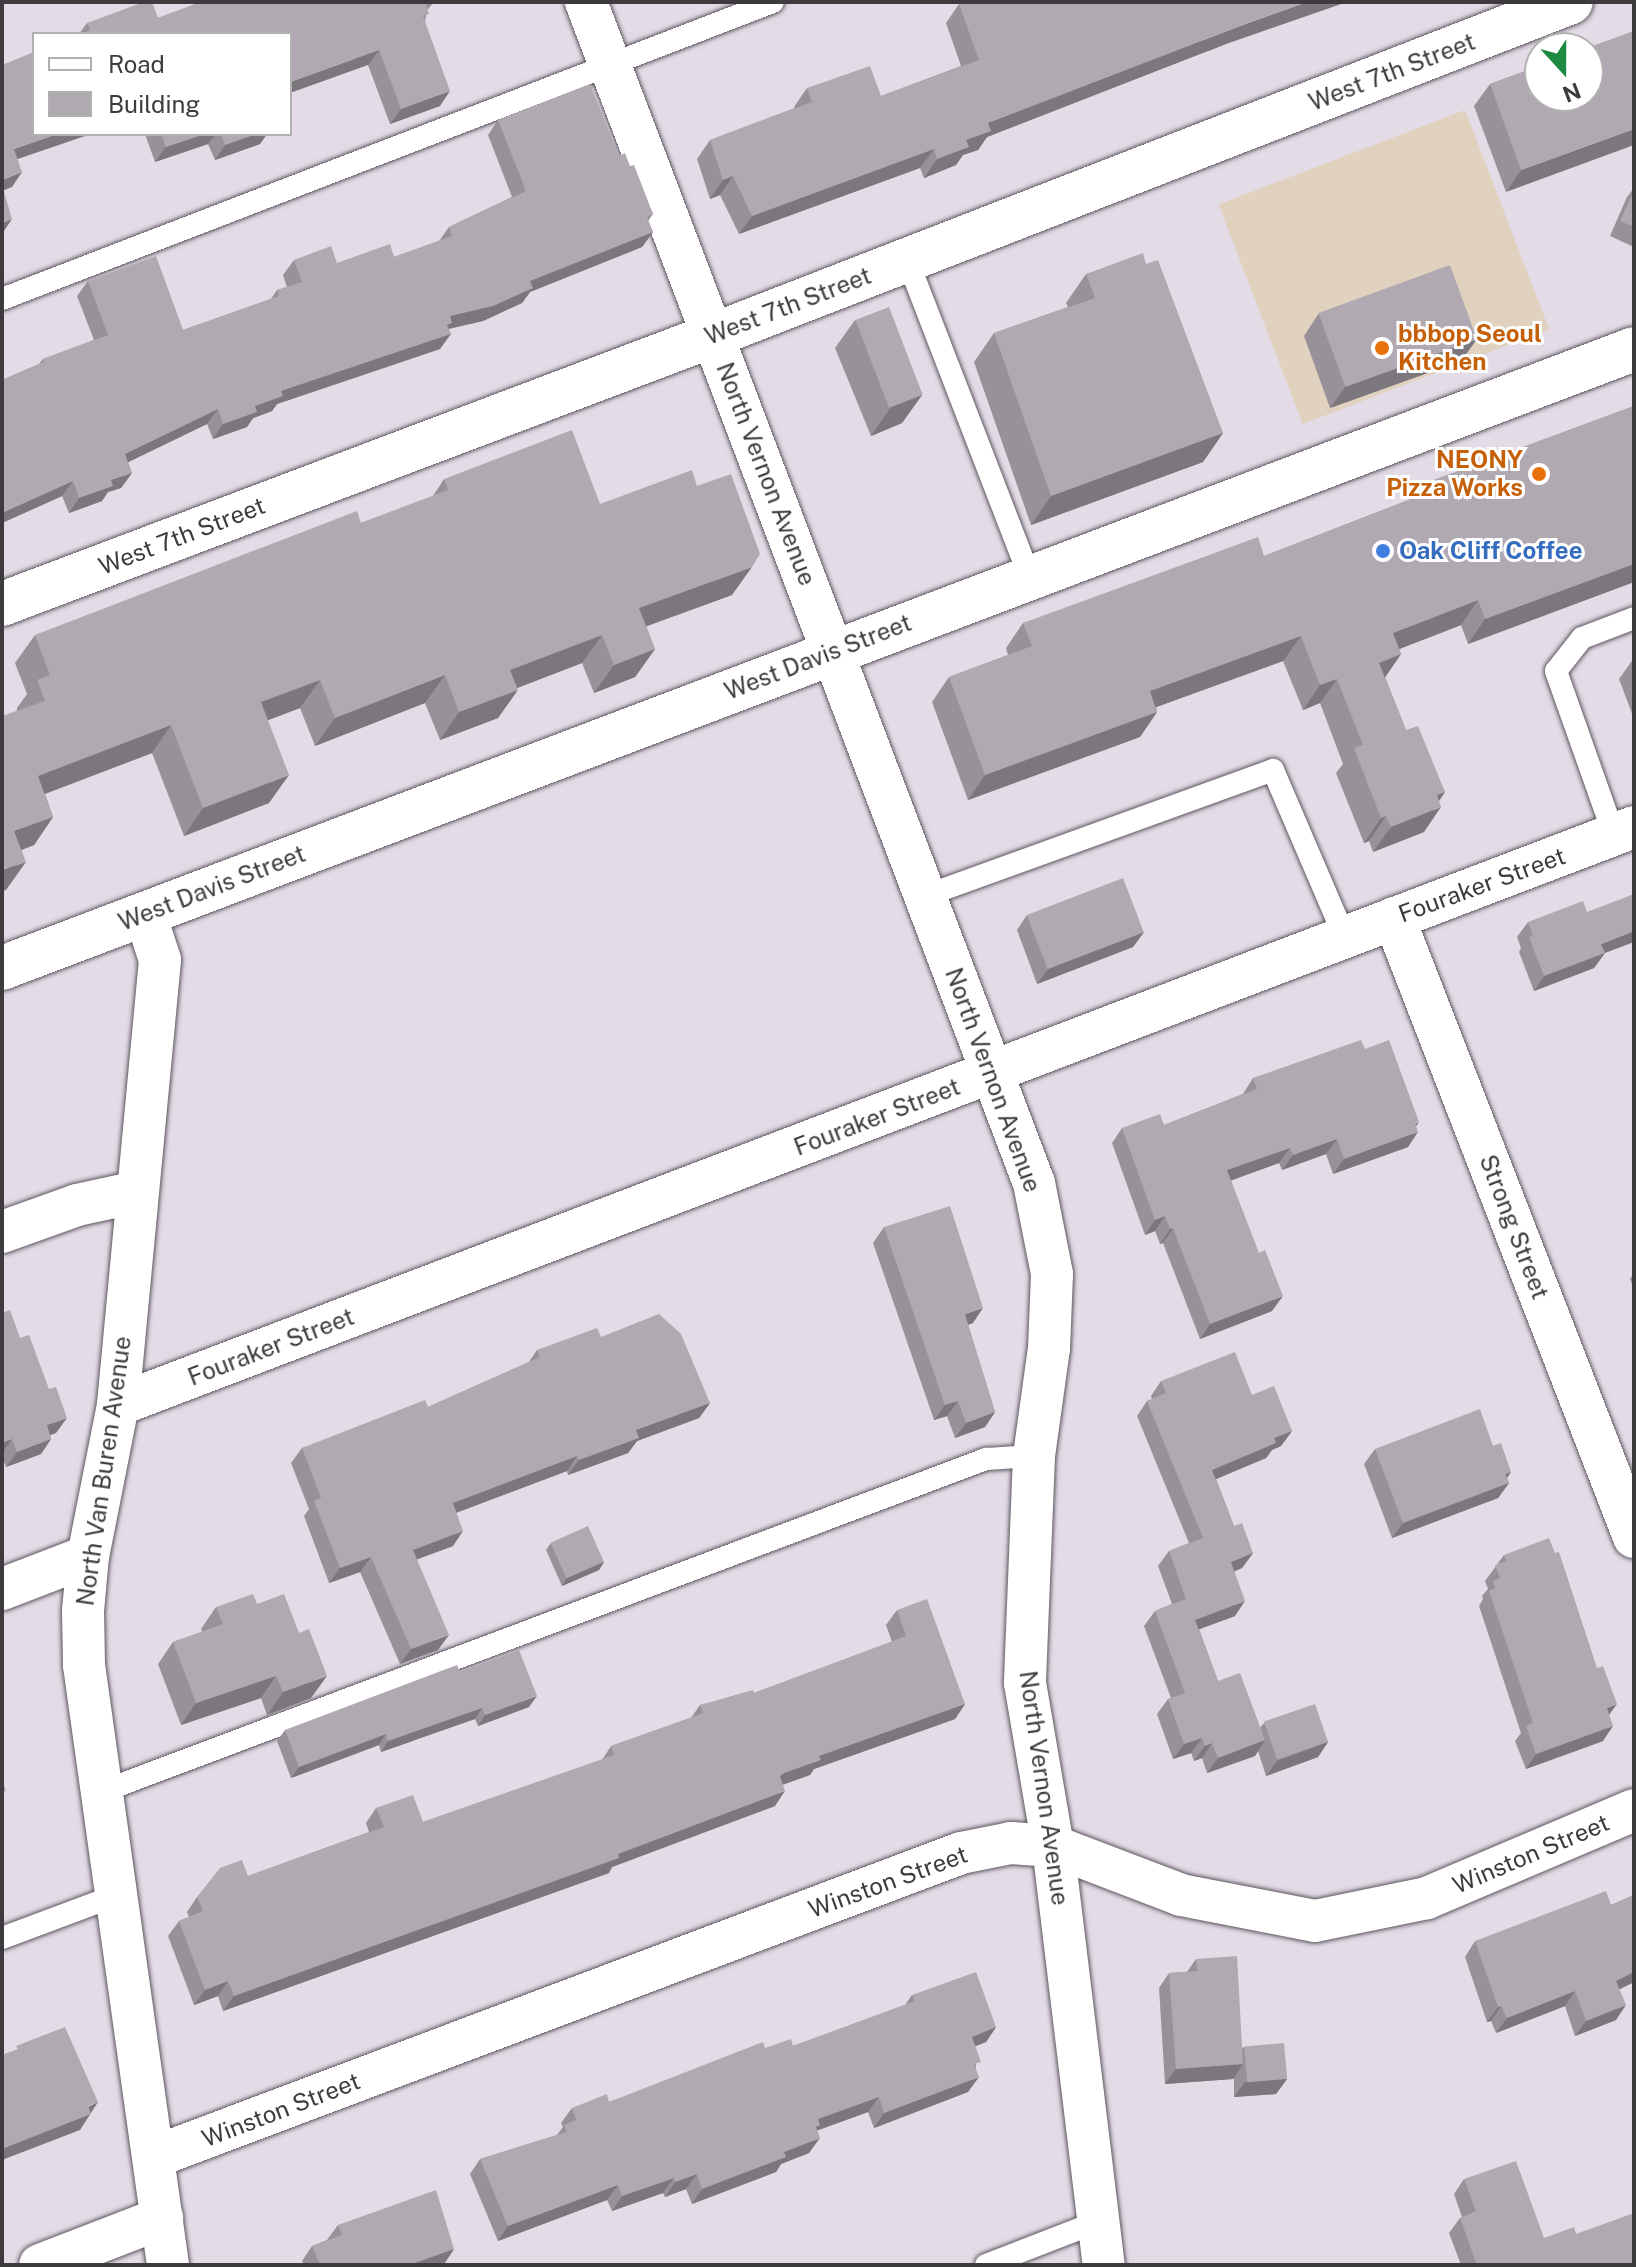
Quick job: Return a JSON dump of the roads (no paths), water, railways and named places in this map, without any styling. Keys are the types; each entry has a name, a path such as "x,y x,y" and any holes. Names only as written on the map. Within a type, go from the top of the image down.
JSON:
{"main road":[{"name":"West 7th Street","path":"2,604 714,335 1571,2"},
{"name":"West Davis Street","path":"2,968 1634,349"}],"street":[{"name":"North Vernon Avenue","path":"586,2 1034,1183 1052,1274 1049,1348 1034,1456 1025,1683 1053,1846 1104,2265"},
{"name":"Fouraker Street","path":"118,1405 1346,940 1394,918 1624,831"},
{"name":"North Van Buren Avenue","path":"145,914 160,960 118,1405 88,1556 83,1611 84,1665 168,2265"},
{"name":"Strong Street","path":"1394,918 1634,1537"},
{"path":"3,1227 77,1205 137,1192"},
{"path":"2,1589 88,1556"},
{"name":"Winston Street","path":"154,2157 961,1853 1011,1843 1053,1846 1181,1895 1315,1921 1427,1898 1634,1810"},
{"path":"40,2265 162,2218"}],"lane":[{"path":"2,299 773,2"},
{"path":"907,259 1030,577"},
{"path":"1624,831 1556,671 1582,638 1634,618"},
{"path":"925,896 1273,770 1346,940"},
{"path":"101,1792 986,1459 1034,1456"},
{"path":"2,1938 117,1895"},
{"path":"986,2265 1097,2222"}],"place":[{"name":"bbbop Seoul Kitchen","path":"1382,348"},
{"name":"NEONY Pizza Works","path":"1539,474"},
{"name":"Oak Cliff Coffee","path":"1383,551"}]}
